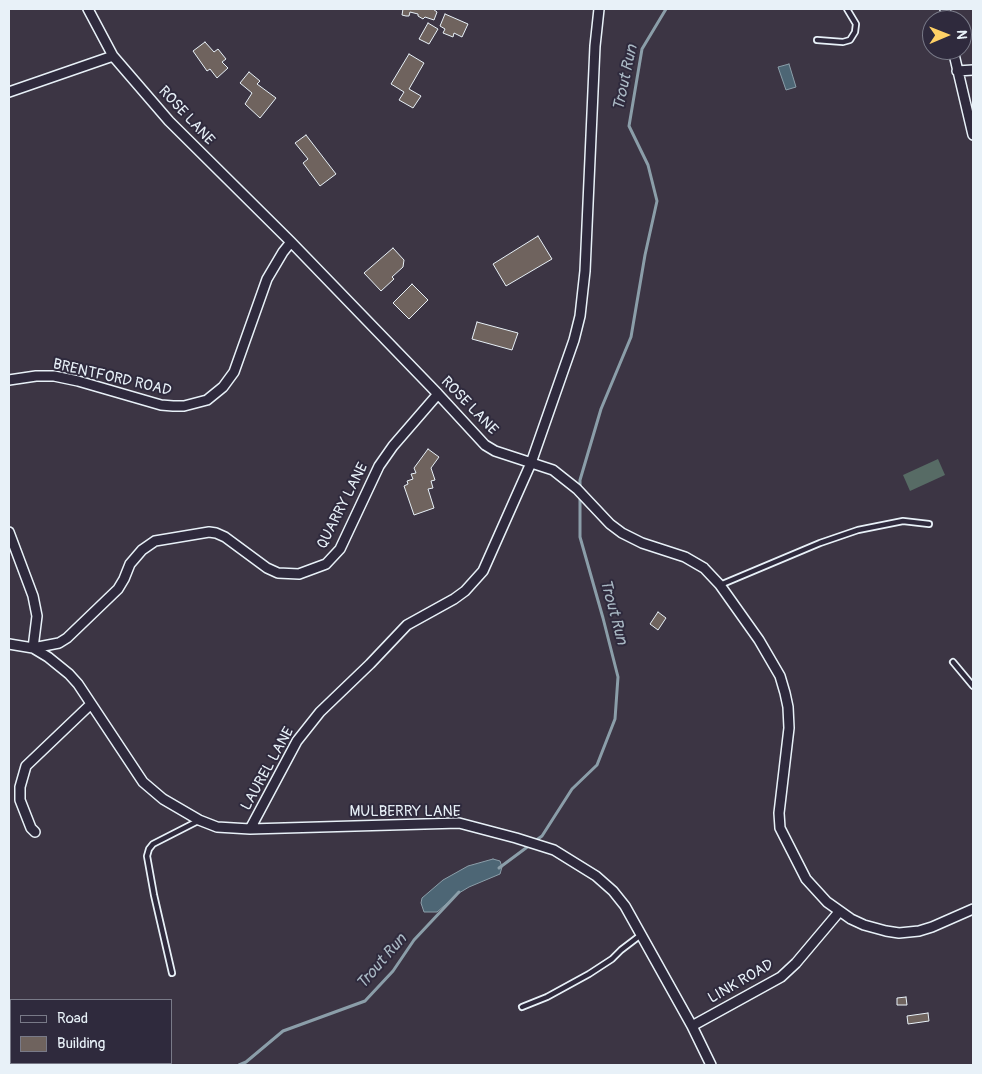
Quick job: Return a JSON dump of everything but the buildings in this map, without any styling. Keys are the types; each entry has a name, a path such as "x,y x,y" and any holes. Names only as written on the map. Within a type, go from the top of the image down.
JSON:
{"street":[{"name":"ROSE LANE","path":"88,9 113,56 169,121 291,242 485,445 495,451 553,470 577,489 610,524 622,533 642,543 685,557 704,568 720,585 759,640 780,676 788,707 789,728 779,813 780,828 806,879 827,902 840,912 864,925 899,933 919,931 932,927 973,909"},
{"path":"531,463 574,340 580,316 585,271 595,46 599,9"},
{"path":"9,92 113,56"},
{"path":"955,60 973,135"},
{"path":"957,71 973,70"},
{"name":"BRENTFORD ROAD","path":"9,380 36,376 54,376 173,406 184,406 207,400 223,387 234,372 267,279 291,242"},
{"name":"QUARRY LANE","path":"33,648 59,642 67,638 118,588 130,564 142,550 155,541 209,532 216,533 225,538 267,568 278,573 300,574 326,564 340,549 379,466 393,446 438,394"},
{"name":"LAUREL LANE","path":"9,644 33,648 69,674 143,782 173,806 217,827 250,829 296,741 320,712 407,625 454,599 465,591 483,571 531,463"},
{"path":"9,532 33,596 37,616 33,648"},
{"path":"35,832 31,828 20,800 20,786 26,766 91,704"},
{"name":"MULBERRY LANE","path":"250,829 459,823 554,850 602,881 625,906 692,1026 711,1065"},
{"name":"LINK ROAD","path":"692,1026 781,977 840,912"}],"lane":[{"path":"817,40 843,42 850,40 855,32 856,24 847,9"},
{"path":"720,585 820,543 858,530 903,520 929,524"},
{"path":"953,662 973,686"},
{"path":"172,973 154,896 148,856 149,849 153,844 199,820"},
{"path":"522,1007 547,997 589,974 612,960 621,950 642,934"}],"green space":[{"path":"938,459 945,475 910,491 903,475"}],"water":[{"path":"789,64 796,87 786,90 778,67"},
{"path":"493,859 500,861 502,867 500,874 459,893 437,912 424,912 421,903 422,898 443,880 468,866"}],"waterway":[{"name":"Trout Run","path":"580,488 580,480 601,409 631,337 645,255 657,201 648,165 629,126 642,49 666,9"},
{"name":"Trout Run","path":"535,841 542,836 572,789 597,765 615,719 618,677 580,537 580,494"},
{"name":"Trout Run","path":"499,868 530,845"},
{"name":"Trout Run","path":"239,1065 246,1062 283,1031 365,1001 393,971 414,940 459,892"}]}
